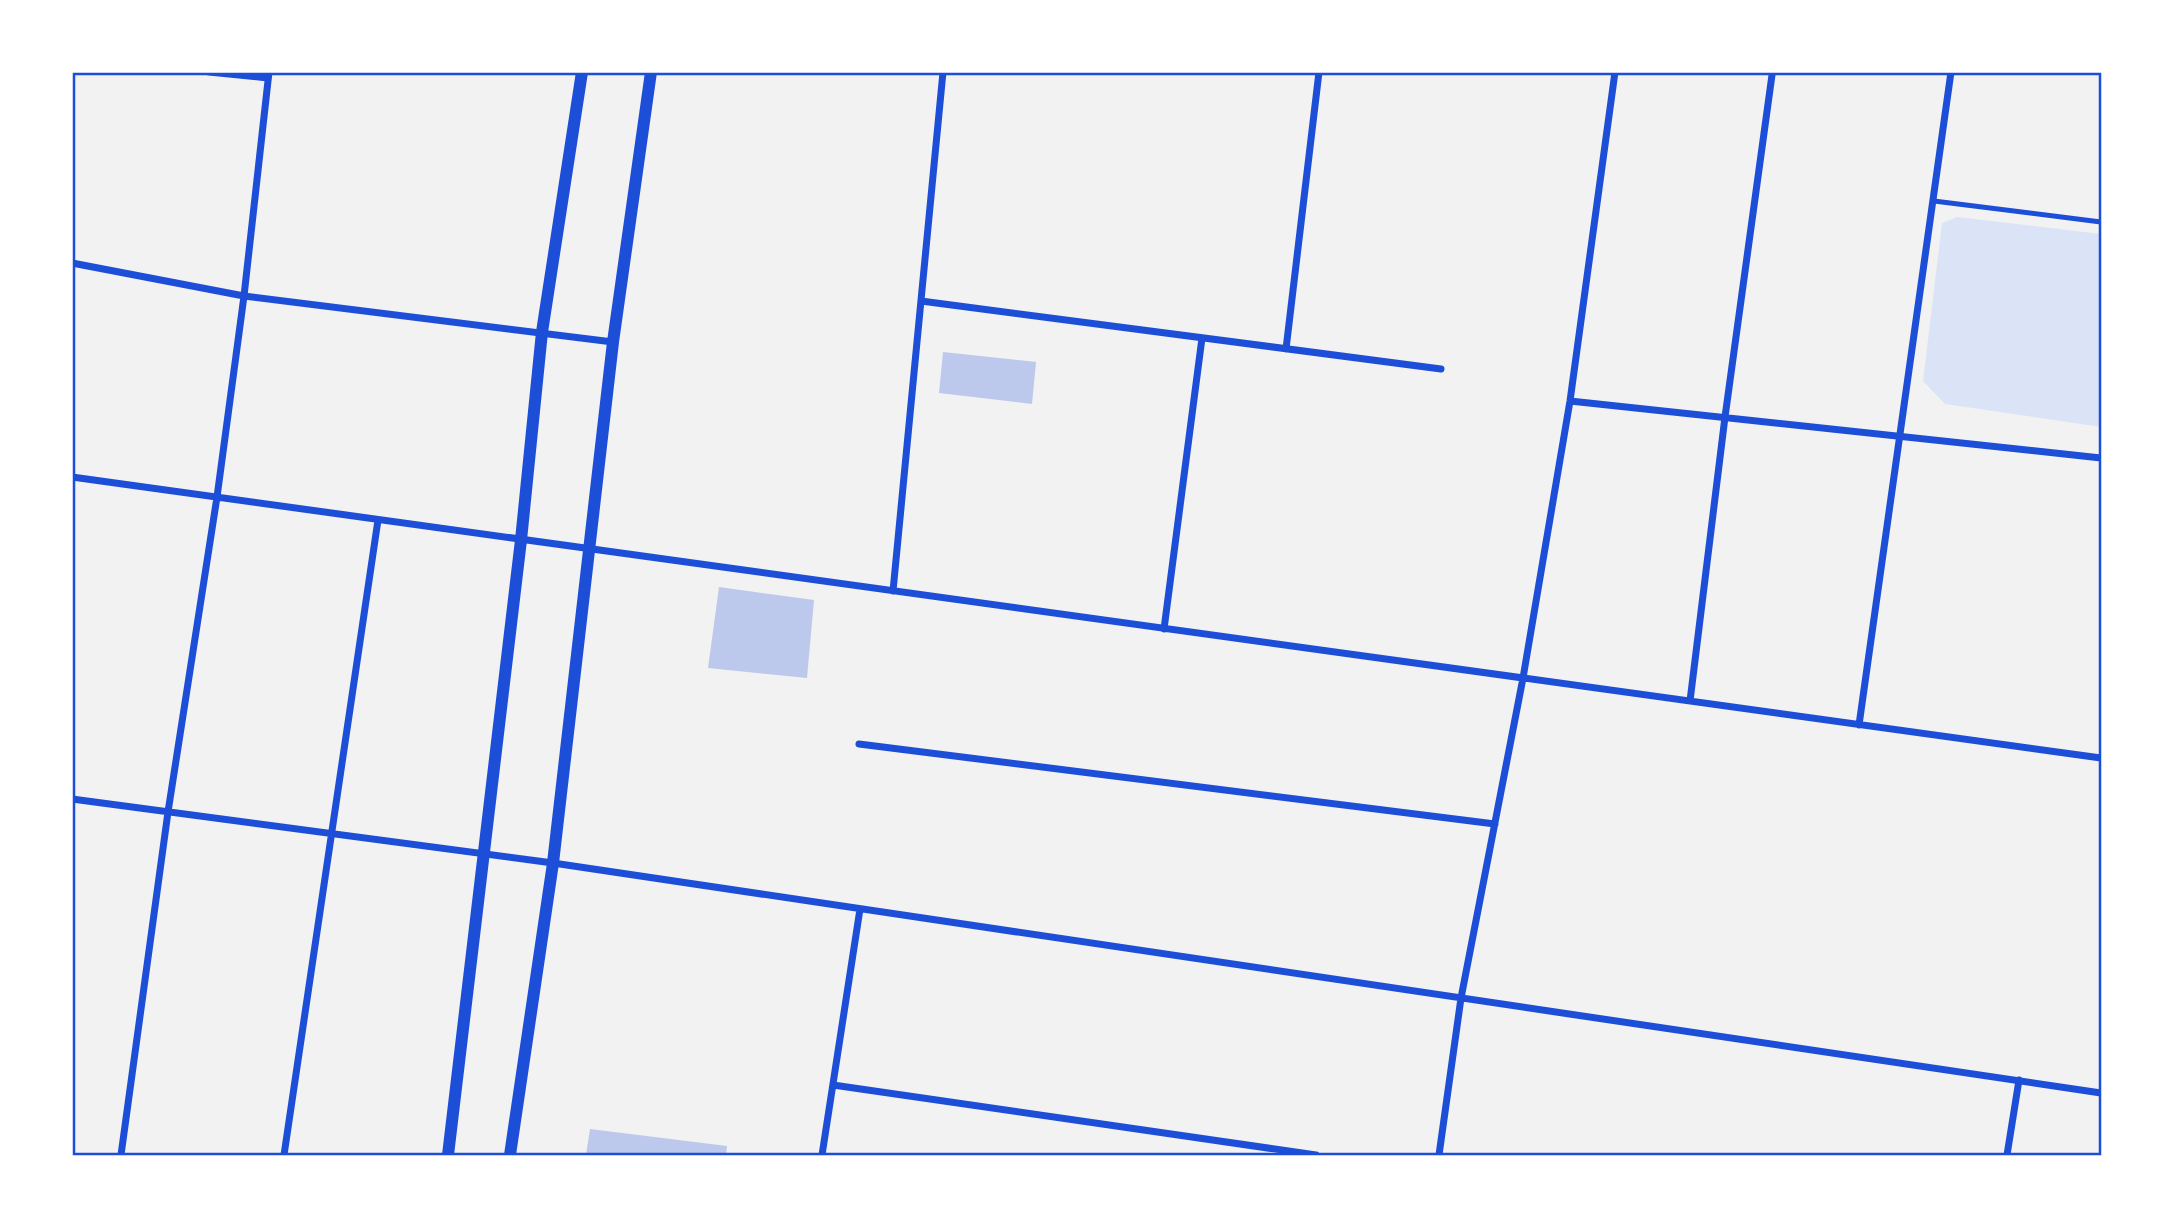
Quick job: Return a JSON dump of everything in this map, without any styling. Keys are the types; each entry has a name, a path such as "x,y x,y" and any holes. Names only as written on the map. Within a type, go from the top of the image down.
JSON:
{"street":[{"path":"121,1155 244,296 269,75 209,72"},
{"path":"448,1155 542,332 582,72"},
{"path":"510,1155 553,863 613,342 651,72"},
{"path":"893,591 943,72"},
{"path":"1286,349 1320,72"},
{"path":"1439,1155 1461,998 1523,678 1570,401 1615,72"},
{"path":"1859,725 1951,72"},
{"path":"1690,701 1772,75"},
{"path":"72,263 244,296 613,342"},
{"path":"921,301 1441,369"},
{"path":"1164,629 1202,338"},
{"path":"1570,401 2101,458"},
{"path":"72,477 2101,758"},
{"path":"284,1155 378,520"},
{"path":"859,744 1495,824"},
{"path":"72,799 553,863 2101,1093"},
{"path":"822,1155 860,909"},
{"path":"2007,1155 2019,1080"},
{"path":"833,1085 1316,1155"}],"lane":[{"path":"1934,201 2101,222"}],"shaded area":[{"path":"1957,217 2101,234 2101,427 1945,404 1923,381 1942,223"}],"building":[{"path":"943,352 1036,362 1032,404 939,393"},
{"path":"719,587 814,600 807,678 708,668"},
{"path":"590,1129 727,1146 726,1155 586,1155"}]}
